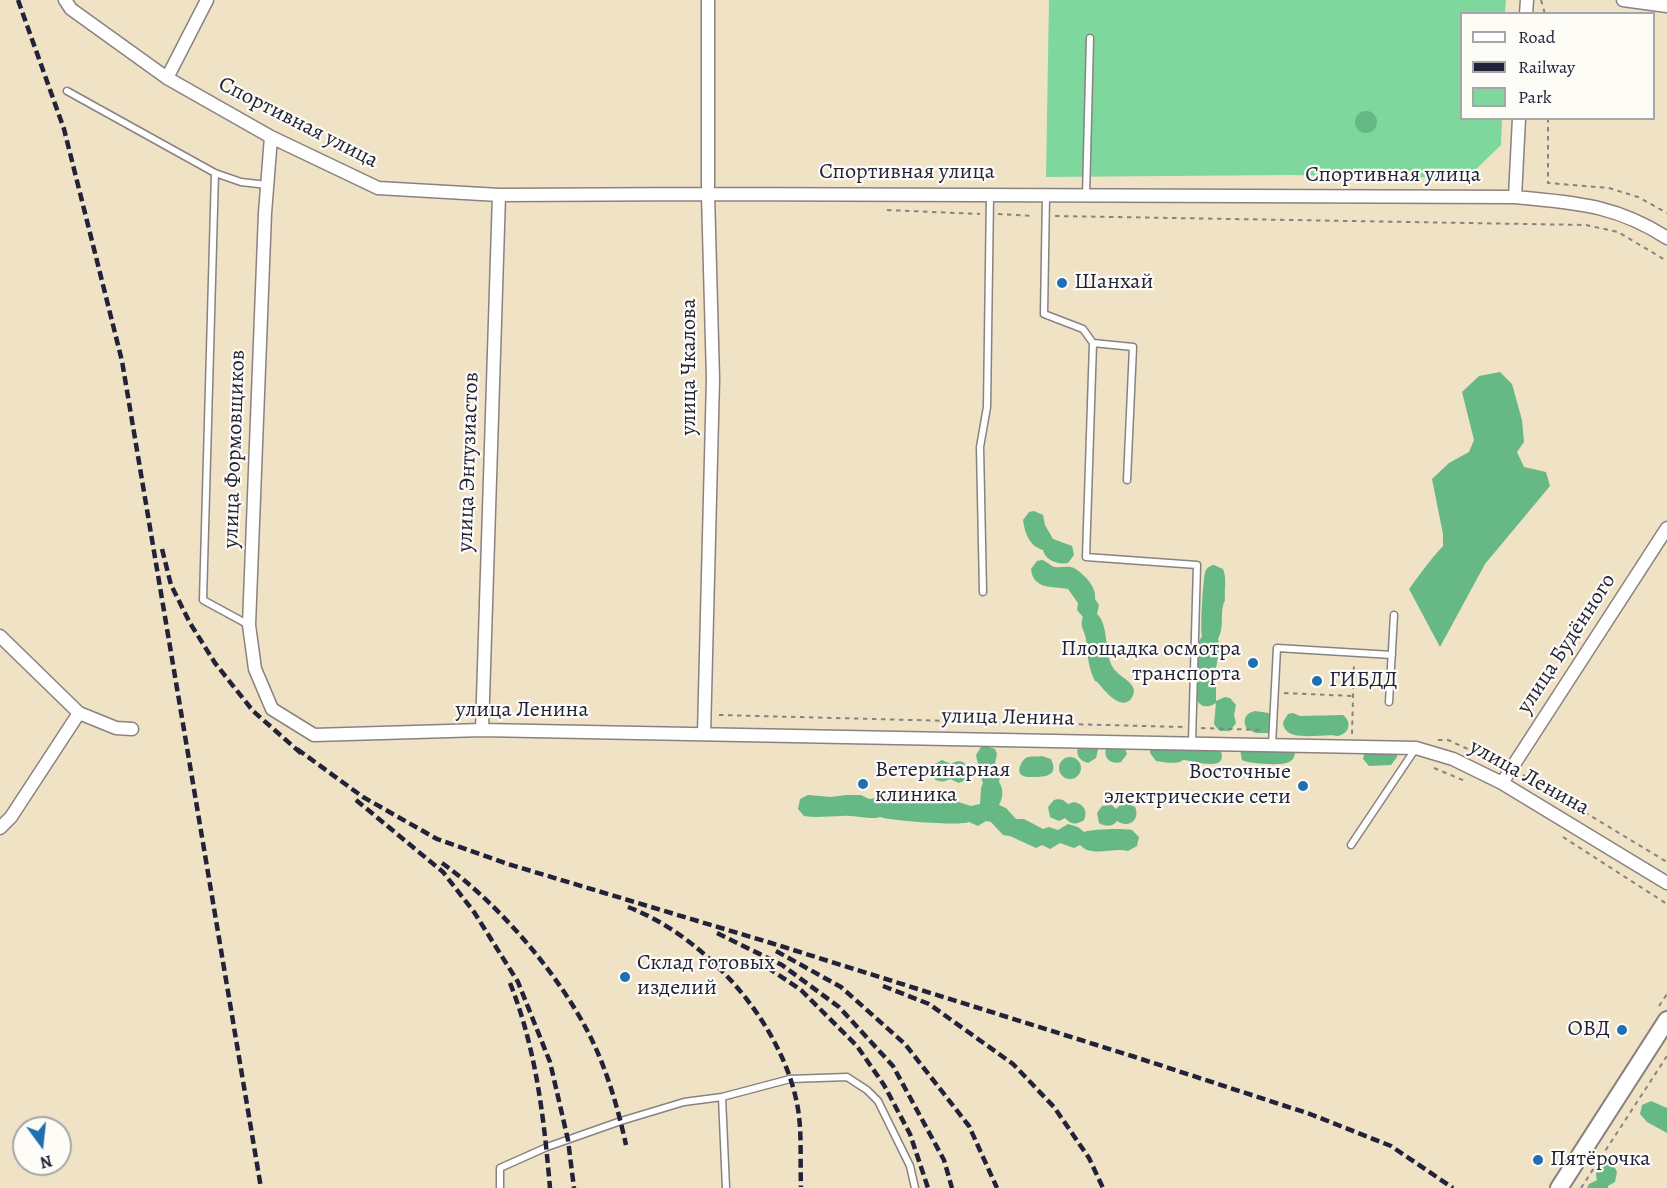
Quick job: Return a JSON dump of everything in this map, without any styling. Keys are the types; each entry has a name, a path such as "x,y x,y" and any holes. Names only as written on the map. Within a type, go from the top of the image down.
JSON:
{"main road":[{"path":"1559,1188 1667,1020"}],"street":[{"name":"Спортивная улица","path":"65,0 71,9 167,78 271,137 378,188 499,195 1515,197 1585,204 1620,212 1667,238"},
{"path":"167,78 207,0"},
{"name":"улица Чкалова","path":"704,734 713,379 708,194 708,0"},
{"path":"1623,0 1667,6"},
{"path":"1515,197 1519,120"},
{"name":"улица Формовщиков","path":"271,137 267,185 249,625 255,669 272,710 314,735"},
{"name":"улица Энтузиастов","path":"482,730 499,195"},
{"name":"улица Будённого","path":"1502,783 1667,528"},
{"path":"0,636 79,712 116,728 132,729"},
{"path":"0,828 11,817 79,712"},
{"name":"улица Ленина","path":"314,735 482,730 1192,742 1413,753 1453,759 1502,783 1667,883"}],"lane":[{"path":"1086,196 1090,38"},
{"path":"67,91 214,173 242,182 267,185"},
{"path":"214,173 203,600 249,625"},
{"path":"982,592 980,447 987,407 990,195"},
{"path":"1046,195 1044,314 1083,329 1093,343 1086,556 1197,565 1192,742"},
{"path":"1093,343 1133,347 1127,480"},
{"path":"1389,702 1394,615"},
{"path":"1272,745 1277,648 1392,655"},
{"path":"1351,844 1413,753"},
{"path":"501,1188 500,1168 547,1147 642,1114 684,1102 722,1097 790,1079 847,1077 867,1090 878,1101 910,1166 915,1188"},
{"path":"722,1097 726,1188"}],"path":[{"path":"1548,120 1548,183 1609,188 1638,197 1667,213"},
{"path":"887,210 1046,216 1586,225 1618,232 1667,261"},
{"path":"1352,734 1354,659"},
{"path":"1274,692 1353,696"},
{"path":"1413,753 1473,784"},
{"path":"1562,836 1667,904"},
{"path":"1581,1188 1667,1056"}],"green space":[{"path":"1049,0 1506,0 1505,12 1460,12 1460,120 1502,120 1501,145 1467,178 1290,175 1046,177"},
{"path":"1366,111 1374,114 1377,122 1374,130 1366,133 1358,130 1355,122 1358,114"},
{"path":"1500,372 1512,384 1522,420 1524,442 1517,452 1524,467 1546,472 1550,486 1485,564 1440,647 1409,589 1443,546 1443,534 1432,479 1449,463 1469,452 1474,440 1462,392 1479,376"},
{"path":"1034,511 1043,515 1045,525 1053,539 1072,546 1074,555 1068,563 1049,559 1043,550 1028,538 1023,520 1029,512"},
{"path":"1042,560 1055,567 1074,568 1086,577 1092,586 1099,605 1097,614 1105,630 1111,664 1133,686 1132,698 1127,702 1123,703 1114,699 1095,680 1087,653 1082,626 1083,617 1077,610 1078,603 1068,589 1045,586 1036,581 1031,569 1037,561"},
{"path":"1214,565 1223,569 1225,580 1225,600 1218,639 1220,646 1216,668 1216,701 1225,697 1230,698 1236,705 1234,715 1236,723 1230,731 1220,731 1214,724 1216,703 1205,706 1196,699 1196,658 1202,636 1204,581 1206,570"},
{"path":"1255,711 1269,713 1273,716 1270,733 1256,733 1247,729 1245,717"},
{"path":"1293,713 1300,716 1343,715 1349,724 1347,730 1338,736 1297,735 1285,729 1283,722 1288,714"},
{"path":"1079,745 1096,745 1098,749 1096,758 1088,763 1082,760 1077,754"},
{"path":"1124,745 1127,754 1121,762 1110,761 1106,757 1107,746"},
{"path":"981,747 995,749 997,754 995,764 1001,772 999,782 1002,794 999,805 1006,808 1016,819 1024,819 1043,829 1049,827 1058,830 1068,824 1084,832 1108,829 1132,830 1139,837 1137,846 1128,851 1097,852 1080,845 1074,848 1060,843 1050,849 1042,845 1036,848 1003,835 991,822 986,821 978,826 969,822 925,822 880,817 809,817 804,816 798,809 800,799 808,795 831,797 861,795 869,799 885,797 955,801 971,806 980,804 983,783 979,772 982,767 978,764 976,755"},
{"path":"1219,747 1221,761 1210,764 1184,760 1174,763 1156,761 1150,753 1150,749"},
{"path":"1240,750 1295,750 1291,761 1273,764 1251,763 1242,760"},
{"path":"1365,750 1397,752 1397,757 1391,765 1369,766 1363,759"},
{"path":"1042,756 1051,759 1053,771 1051,773 1038,777 1021,775 1019,769 1025,759"},
{"path":"1070,757 1078,760 1081,768 1078,776 1070,779 1062,776 1059,768 1062,760"},
{"path":"942,760 951,764 959,761 965,764 969,769 967,779 959,783 950,779 938,781 935,779 932,773 933,765"},
{"path":"1058,799 1068,804 1074,802 1083,806 1086,814 1084,820 1074,824 1065,818 1059,821 1050,817 1048,807"},
{"path":"1126,803 1135,807 1136,816 1132,822 1125,824 1117,821 1109,826 1099,823 1097,813 1102,806 1112,805 1116,809"},
{"path":"1651,1101 1667,1108 1667,1133 1647,1122 1640,1114 1642,1105"},
{"path":"1606,1164 1615,1168 1617,1172 1615,1182 1608,1188 1587,1188 1589,1184 1597,1180 1597,1169"}],"railway":[{"path":"18,0 64,129 122,361 261,1188"},
{"path":"162,549 171,585 190,623 215,663 253,711 303,755"},
{"path":"297,749 363,797 437,839 508,864 771,943 1310,1114 1391,1146 1453,1188"},
{"path":"356,800 443,872 474,912 518,982 550,1062 568,1140 574,1188"},
{"path":"442,863 463,879 505,919 562,988 590,1036 602,1062 616,1103 626,1145"},
{"path":"628,907 686,939 713,962 759,1016 777,1046 790,1077 798,1109 801,1187"},
{"path":"717,933 782,965 839,1007 893,1066 944,1160 952,1188"},
{"path":"776,951 841,987 905,1044 969,1126 997,1188"},
{"path":"756,960 801,990 857,1046 884,1085 910,1134 928,1188"},
{"path":"510,983 526,1033 538,1084 550,1188"},
{"path":"883,986 929,1004 1013,1064 1054,1107 1089,1158 1103,1188"}],"place":[{"name":"Шанхай","path":"1062,283"},
{"name":"Площадка осмотра транспорта","path":"1253,663"},
{"name":"ГИБДД","path":"1317,681"},
{"name":"Ветеринарная клиника","path":"863,784"},
{"name":"Восточные электрические сети","path":"1303,786"},
{"name":"Склад готовых изделий","path":"625,977"},
{"name":"ОВД","path":"1622,1030"},
{"name":"Пятёрочка","path":"1538,1160"}]}
